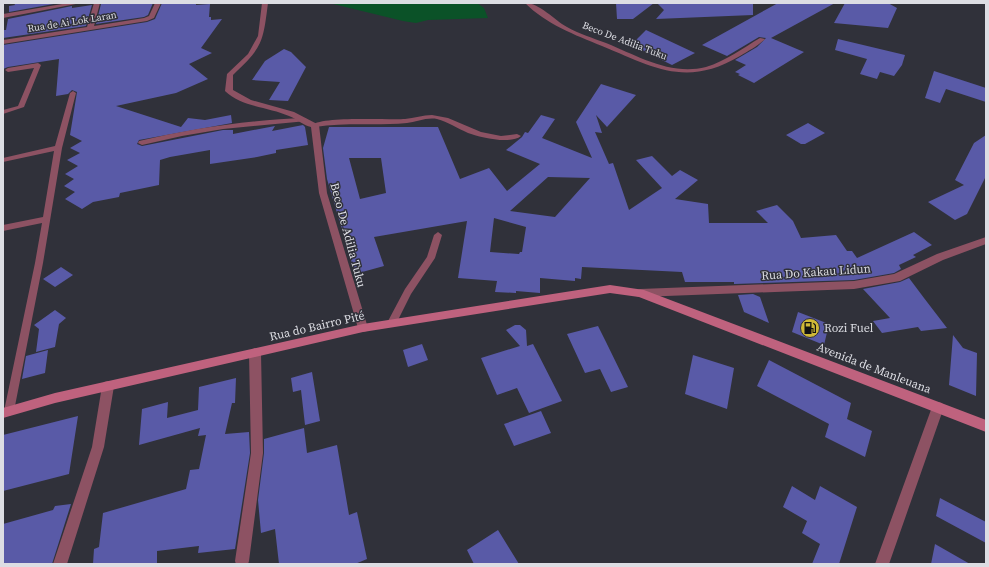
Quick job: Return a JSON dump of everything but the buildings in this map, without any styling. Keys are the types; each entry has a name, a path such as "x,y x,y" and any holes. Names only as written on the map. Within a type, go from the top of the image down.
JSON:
{"main road":[{"name":"Rua do Bairro Pité","path":"6,412 108,386 363,328 610,288 640,293"},
{"name":"Avenida de Manleuana","path":"640,293 986,426"}],"street":[{"path":"3,16 78,3"},
{"path":"90,28 97,3"},
{"name":"Rua de Ai Lok Laran","path":"3,42 145,20 152,17 158,3"},
{"path":"265,3 259,40 251,55 230,74 229,91 243,99 290,112 305,120 310,125 315,124"},
{"name":"Beco De Adilia Tuku","path":"528,3 562,27 577,34 644,61 679,70 699,71 710,68 762,39"},
{"name":"Beco De Adilia Tuku","path":"315,124 323,193 363,328"},
{"name":"Rua Do Kakau Lidun","path":"640,293 854,285 896,278 940,258 986,240"},
{"path":"242,562 257,453 255,353"},
{"path":"60,564 98,447 108,386"},
{"path":"882,564 938,407"}],"lane":[{"path":"3,112 21,107 38,65 8,70"},
{"path":"6,412 39,263 45,219 58,148 73,93"},
{"path":"315,124 333,121 406,121 435,117 458,124 470,132 497,137 514,138 517,136"},
{"path":"142,143 167,136 264,121 305,120"},
{"path":"3,160 58,148"},
{"path":"3,228 45,219"},
{"path":"392,323 408,292 431,258 438,235"}],"green space":[{"path":"329,3 477,3 484,8 488,18 428,20 416,23"}],"place":[{"name":"Rozi Fuel","path":"810,328"}]}
